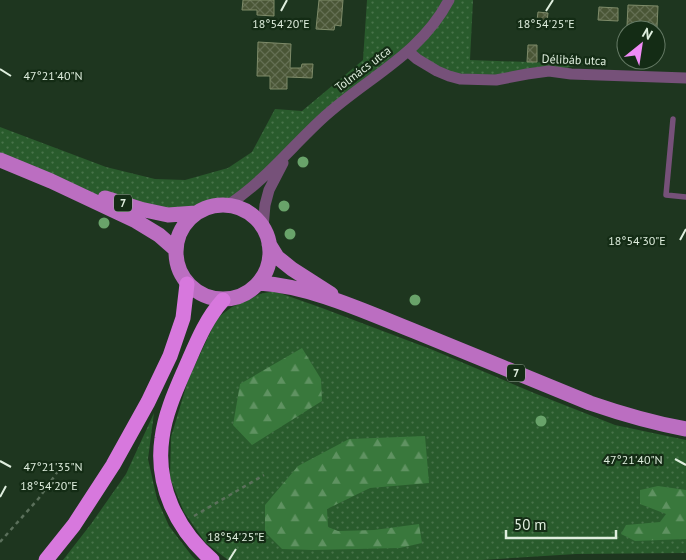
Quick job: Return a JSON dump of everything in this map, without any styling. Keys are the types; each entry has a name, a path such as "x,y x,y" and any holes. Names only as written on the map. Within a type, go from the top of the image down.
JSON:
{"highway":[{"path":"46,560 74,525 94,495 148,402 170,356 184,318 187,284"},
{"path":"212,560 191,540 170,504 160,465 162,438 170,404 201,332 215,309 224,300"}],"main road":[{"name":"7","path":"0,160 51,181 136,221 175,249"},
{"name":"7","path":"51,181 140,209 168,215 196,213 217,205 236,207 251,214 258,220 263,227 269,244 270,252 267,268 259,283 274,284 300,290 350,305 590,403 641,419 686,430"},
{"path":"196,213 184,225 176,240 175,256 179,271 187,284 204,296 224,300 241,296 259,283"},
{"name":"7","path":"269,244 277,256 292,269 350,305"}],"street":[{"name":"Tolmács utca","path":"228,205 240,197 288,154 325,116 408,52 432,27 449,0"},
{"name":"Délibáb utca","path":"408,52 437,71 460,79 496,80 548,71 571,74 686,78"},
{"name":"Tolmács utca","path":"263,227 265,205 269,190 288,154"}],"lane":[{"path":"673,119 666,195 686,197"}],"path":[{"path":"0,542 39,498 63,464"},
{"path":"181,524 264,475"}],"green space":[{"path":"367,0 473,0 470,60 585,64 549,71 460,79 408,52 228,205 217,205 196,213 140,209 51,181 0,160 0,127 106,167 155,179 185,180 228,168 252,152 275,109 302,111 363,60"},
{"path":"274,291 433,350 615,425 686,440 686,553 576,554 482,560 228,560 205,542 184,512 170,478 171,437 188,380 217,318 232,307 260,294"},
{"path":"302,348 321,379 322,401 252,445 233,425 240,384"},
{"path":"154,413 148,459 157,499 169,526 196,560 63,560 126,474"},
{"path":"425,436 429,483 370,488 327,509 328,527 338,531 374,530 419,524 422,543 400,548 282,549 265,532 265,505 298,466 349,439"},
{"path":"658,486 686,490 686,539 635,541 621,534 626,525 660,522 666,514 640,504 640,490"}],"building":[{"path":"243,0 274,0 274,16 257,15 257,10 242,10"},
{"path":"319,0 343,0 341,26 335,25 334,30 316,29"},
{"path":"628,5 658,6 657,20 627,20"},
{"path":"599,7 618,8 618,20 598,20"},
{"path":"538,12 548,13 547,21 537,21"},
{"path":"258,42 291,44 290,68 301,68 302,64 313,64 312,78 287,77 287,89 270,89 270,76 257,76"},
{"path":"528,45 537,45 537,62 527,62"}]}
